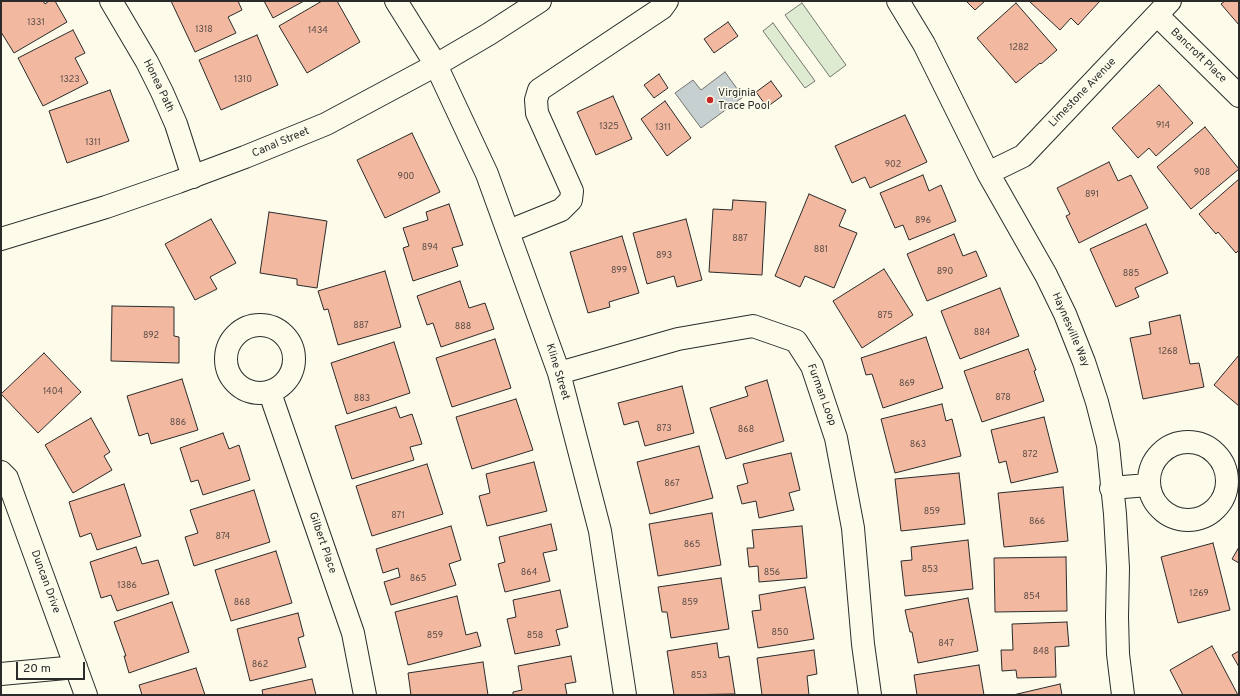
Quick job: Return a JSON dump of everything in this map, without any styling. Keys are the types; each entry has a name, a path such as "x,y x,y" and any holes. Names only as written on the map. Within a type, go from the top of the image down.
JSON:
{"street":[{"name":"Honea Path","path":"111,1 147,62 162,92 176,124 193,177"},
{"name":"Kline Street","path":"396,1 436,65 487,174 559,373 600,531 625,695"},
{"name":"Canal Street","path":"1,239 106,207 193,177 245,158 326,124 436,65 489,34 540,1"},
{"path":"508,231 561,210 571,200 572,191 537,113 536,100 539,90 662,8 667,1"},
{"name":"Haynesville Way","path":"898,1 924,44 988,173 1046,275 1065,314 1098,402 1108,445 1118,568 1118,654 1123,695"},
{"name":"Limestone Avenue","path":"988,173 1022,156 1163,8"},
{"name":"Bancroft Place","path":"1163,8 1239,96"},
{"name":"Furman Loop","path":"559,373 678,339 753,326 796,341 812,366 836,438 853,528 863,644 870,695"},
{"name":"Gilbert Place","path":"270,393 353,633 365,695"},
{"name":"Duncan Drive","path":"1,472 7,478 86,695"},
{"path":"1111,488 1148,485"},
{"path":"1,674 76,667"}],"green space":[{"path":"802,3 846,65 830,77 785,15"},
{"path":"773,23 815,81 805,88 763,31"}],"shaded area":[{"name":"Virginia Trace Pool","path":"725,72 743,97 701,128 675,93 693,80 701,90"}],"building":[{"path":"1,1 43,1 45,4 49,1 55,1 67,22 14,53 1,32"},
{"path":"171,1 238,1 242,10 228,17 236,33 195,52"},
{"path":"264,1 304,1 273,18"},
{"path":"322,1 337,1 360,42 307,73 279,26"},
{"path":"966,1 985,1 975,10"},
{"path":"1029,1 1100,1 1078,25 1071,18 1060,30"},
{"path":"1225,1 1239,1 1239,25 1221,4"},
{"path":"1016,3 1057,50 1016,83 977,38"},
{"path":"728,22 738,36 714,53 704,39"},
{"path":"73,30 85,53 75,58 88,83 43,106 18,58"},
{"path":"257,35 278,85 221,110 199,60"},
{"path":"659,74 668,88 654,98 644,85"},
{"path":"771,81 782,96 767,107 756,92"},
{"path":"1159,85 1193,123 1156,156 1149,148 1138,158 1112,128"},
{"path":"110,90 129,141 67,163 49,111"},
{"path":"613,96 632,139 596,155 577,112"},
{"path":"665,101 691,138 667,156 641,119"},
{"path":"905,115 927,162 870,188 865,177 852,183 835,146"},
{"path":"1205,127 1239,169 1191,209 1157,167"},
{"path":"412,133 440,192 385,218 357,160"},
{"path":"1109,162 1118,181 1131,175 1148,208 1079,243 1066,216 1070,214 1057,188"},
{"path":"923,175 929,191 941,185 956,221 909,240 903,225 895,228 880,193"},
{"path":"1239,179 1239,250 1236,253 1218,232 1216,234 1199,214"},
{"path":"809,194 846,210 839,226 857,233 834,288 805,276 800,287 775,276"},
{"path":"733,200 766,202 762,275 709,272 713,209 732,210"},
{"path":"449,204 463,245 452,248 458,266 413,281 403,248 409,246 403,228 428,220 426,212"},
{"path":"269,212 327,221 317,288 297,285 297,279 260,273"},
{"path":"211,219 236,263 210,277 217,289 195,300 165,244"},
{"path":"686,219 702,280 677,287 674,276 647,284 633,233"},
{"path":"1146,224 1168,273 1135,288 1139,297 1116,307 1090,249"},
{"path":"954,234 963,256 976,251 987,276 927,301 907,254"},
{"path":"622,236 639,293 609,302 610,307 588,313 570,252"},
{"path":"884,269 913,315 862,348 833,301"},
{"path":"385,271 401,327 338,345 328,309 324,310 318,291"},
{"path":"460,281 469,308 485,303 494,329 441,347 433,323 427,325 417,296"},
{"path":"1000,288 1019,336 960,359 941,311"},
{"path":"112,306 174,307 174,336 179,337 179,363 111,361"},
{"path":"1180,315 1190,364 1199,363 1204,387 1143,399 1130,338 1151,334 1149,322"},
{"path":"926,337 943,388 883,408 872,374 866,375 861,358"},
{"path":"495,339 511,388 452,407 436,358"},
{"path":"394,342 410,393 347,414 331,363"},
{"path":"1028,349 1036,370 1034,371 1044,401 982,422 964,371"},
{"path":"44,353 81,392 38,433 1,394"},
{"path":"1239,355 1239,406 1214,385"},
{"path":"182,379 198,430 151,444 148,433 139,436 127,396"},
{"path":"767,380 784,441 726,459 710,408 748,396 745,387"},
{"path":"682,386 694,433 645,446 638,421 624,425 618,403"},
{"path":"516,399 533,450 472,469 456,417"},
{"path":"942,404 946,421 952,419 961,456 895,473 881,419"},
{"path":"396,407 400,418 412,414 422,444 410,447 414,460 352,479 335,426"},
{"path":"1044,417 1058,472 1011,483 1006,461 999,463 991,430"},
{"path":"91,418 110,452 104,456 112,470 73,493 45,445"},
{"path":"223,433 229,449 239,445 250,480 203,495 198,480 191,482 180,448"},
{"path":"699,446 713,498 650,514 637,462"},
{"path":"791,453 800,490 789,493 794,510 759,518 756,501 742,504 737,486 748,483 743,464"},
{"path":"534,462 547,511 487,526 479,496 490,493 486,474"},
{"path":"427,464 443,514 372,536 356,486"},
{"path":"959,473 965,524 901,531 895,479"},
{"path":"124,484 141,536 97,550 91,533 80,537 69,502"},
{"path":"1063,487 1068,541 1004,547 998,493"},
{"path":"254,490 270,542 194,566 185,537 198,533 190,510"},
{"path":"712,513 721,565 658,576 649,524"},
{"path":"551,524 557,550 543,553 550,581 505,592 498,564 505,562 499,537"},
{"path":"451,526 461,560 449,564 456,585 391,605 384,582 400,577 398,568 383,573 376,549"},
{"path":"802,526 807,578 759,582 758,566 749,567 747,548 754,548 752,530"},
{"path":"968,540 973,589 905,596 901,561 912,560 911,547"},
{"path":"1213,543 1230,610 1178,623 1161,557"},
{"path":"136,547 142,564 158,560 169,594 117,611 111,595 101,598 90,562"},
{"path":"1239,547 1239,563 1232,559"},
{"path":"276,551 292,603 231,621 215,570"},
{"path":"1066,557 1067,611 995,612 994,558"},
{"path":"721,578 729,629 671,638 667,612 662,612 658,587"},
{"path":"805,587 814,639 758,648 752,611 761,610 759,595"},
{"path":"560,590 568,627 556,630 560,645 515,654 507,619 516,617 513,600"},
{"path":"457,596 466,635 477,632 481,646 408,665 395,612"},
{"path":"968,598 978,651 918,663 912,632 910,632 905,610"},
{"path":"172,602 189,652 129,673 124,656 126,656 114,622"},
{"path":"298,613 304,636 298,638 306,667 250,681 237,629"},
{"path":"1067,622 1069,646 1055,647 1056,677 1017,678 1016,670 1002,671 1001,650 1013,650 1012,624"},
{"path":"717,643 719,658 729,656 735,694 674,695 667,651"},
{"path":"1212,646 1238,695 1183,695 1170,670"},
{"path":"814,650 817,674 807,676 809,695 762,695 757,658"},
{"path":"1239,651 1239,667 1232,655"},
{"path":"571,656 576,682 565,684 567,695 513,695 513,692 522,690 518,666"},
{"path":"483,662 488,695 411,695 408,673"},
{"path":"979,665 984,695 917,695 914,675"},
{"path":"196,668 205,695 142,695 139,685"},
{"path":"312,679 316,695 263,695 262,690"},
{"path":"1060,684 1062,695 1013,695"}],"place":[{"name":"Virginia Trace Pool","path":"710,100"}]}
